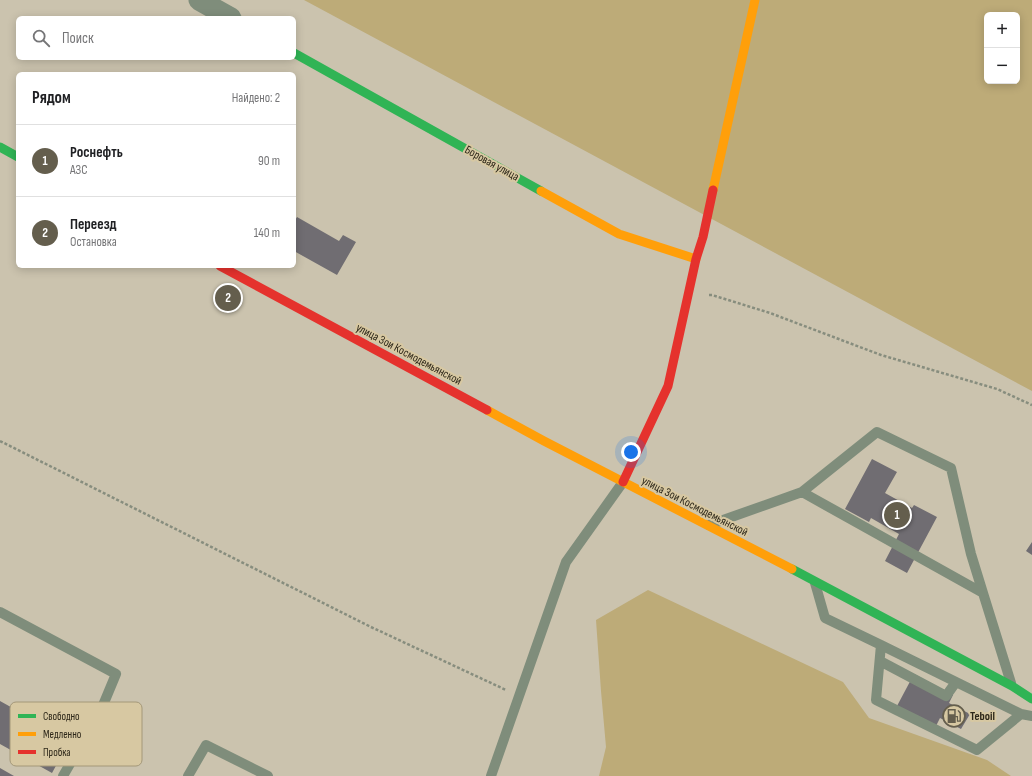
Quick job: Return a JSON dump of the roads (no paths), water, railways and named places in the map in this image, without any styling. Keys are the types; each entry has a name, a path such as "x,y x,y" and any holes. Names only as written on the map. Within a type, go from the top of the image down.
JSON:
{"street":[{"path":"199,0 228,16"},
{"path":"622,482 668,386 756,0"},
{"name":"Боровая улица","path":"296,54 619,234 696,259"},
{"path":"0,147 16,156"},
{"name":"улица Зои Космодемьянской","path":"224,268 544,441 815,581 1012,686 1032,699"}],"lane":[{"path":"708,526 802,492 877,432 950,468 971,554 1012,686"},
{"path":"491,776 566,562 622,482"},
{"path":"802,492 983,593"},
{"path":"815,581 825,618 1021,714 1032,716"},
{"path":"0,612 116,674 104,702"},
{"path":"881,645 876,700 977,750 1021,714"},
{"path":"880,661 946,696 956,682"},
{"path":"188,776 206,745 268,776"},
{"path":"63,776 69,766"}],"place":[{"name":"Переезд","path":"228,298"},
{"name":"Роснефть","path":"897,515"},
{"name":"Teboil","path":"954,716"}]}
